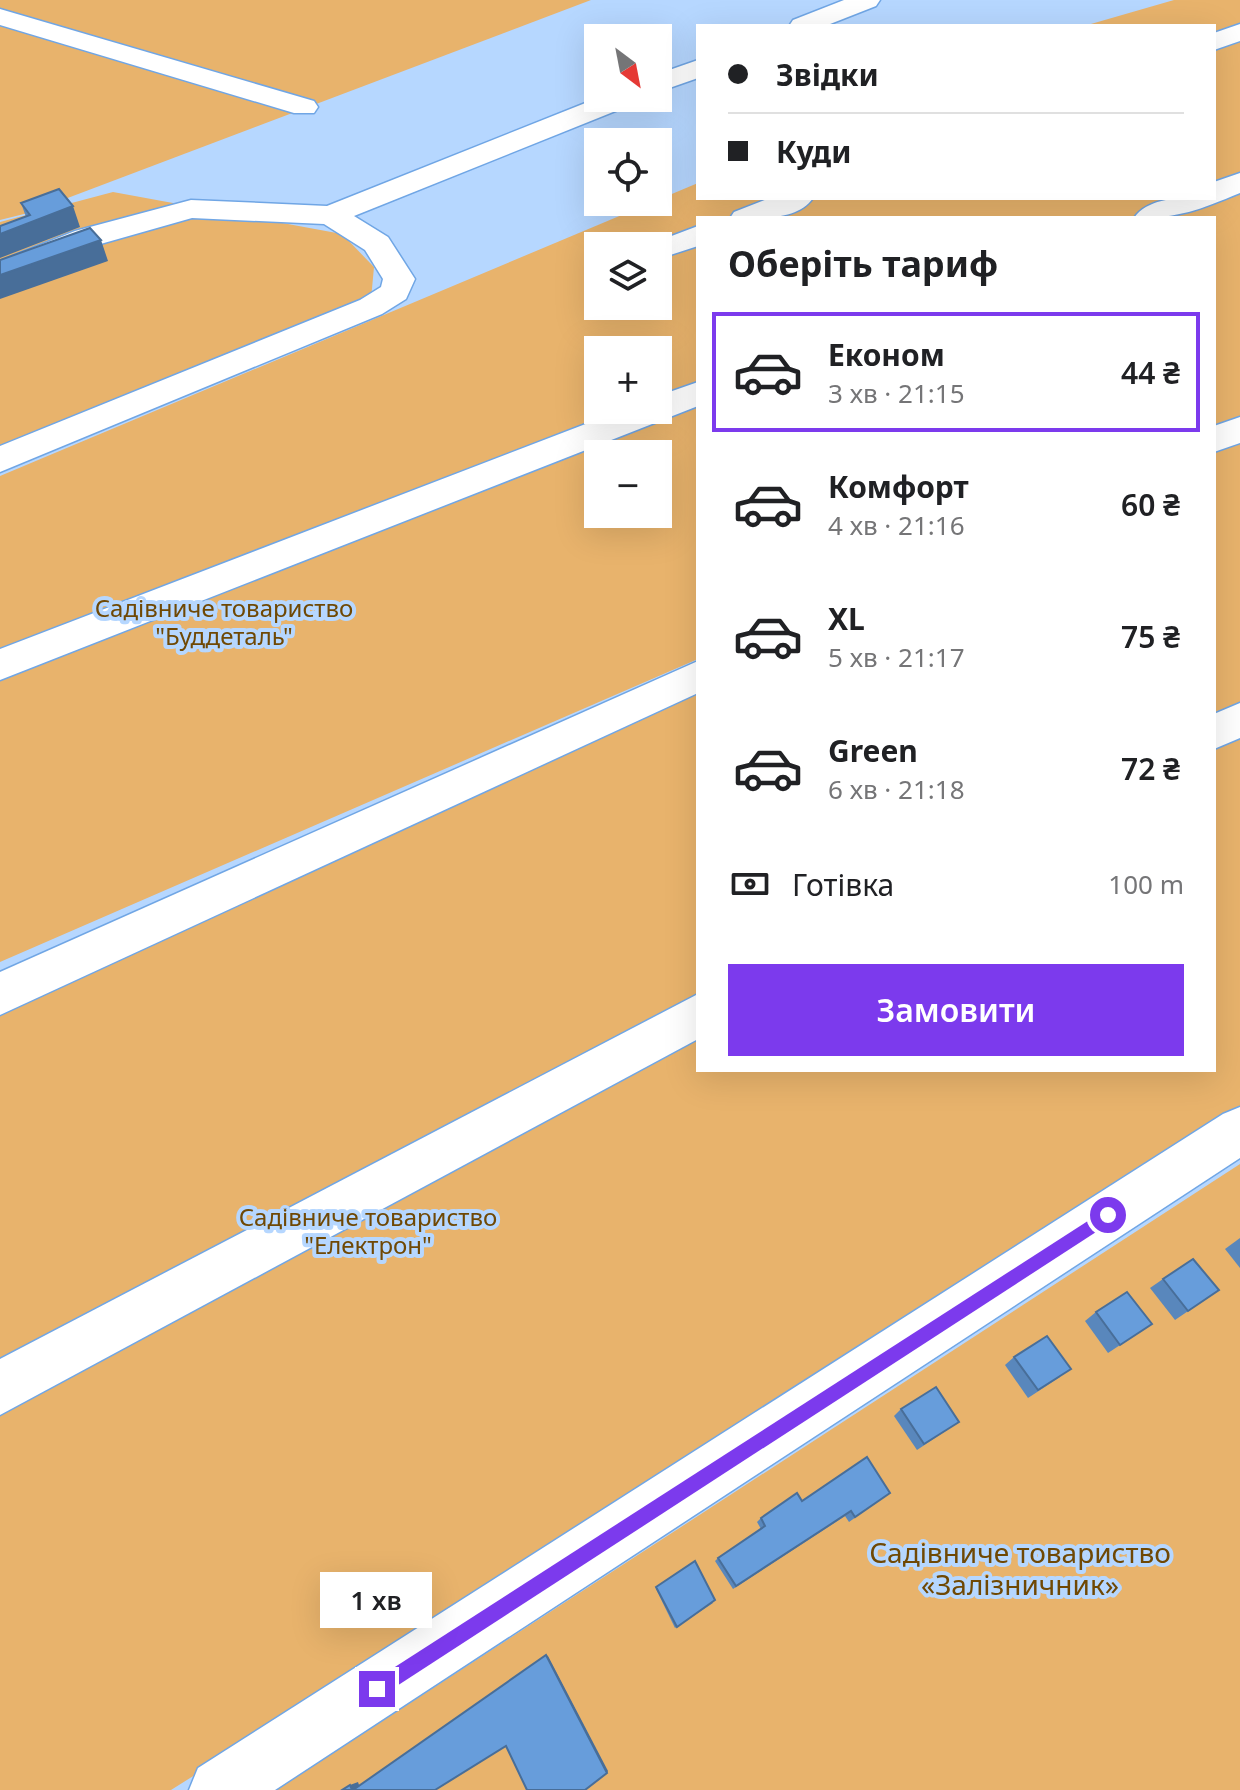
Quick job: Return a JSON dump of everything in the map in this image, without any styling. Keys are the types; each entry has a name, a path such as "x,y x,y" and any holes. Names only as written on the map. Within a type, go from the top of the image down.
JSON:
{"lane":[{"path":"807,24 867,0"},
{"path":"0,17 304,107"},
{"path":"1216,41 1240,32"},
{"path":"672,78 696,69"},
{"path":"0,272 86,238 191,209 331,215 588,112"},
{"path":"1216,192 1240,182"},
{"path":"750,216 793,200"},
{"path":"1154,216 1195,200"},
{"path":"0,460 371,307 395,292 399,279 377,244 331,215"},
{"path":"672,245 696,236"},
{"path":"672,403 696,394"},
{"path":"0,665 618,424"},
{"path":"1216,439 1240,429"},
{"path":"0,994 696,677"},
{"path":"1216,732 1240,719"},
{"path":"0,1388 696,1016"},
{"path":"220,1790 1240,1130"}],"green space":[{"path":"0,0 591,0 28,213 0,220"},
{"name":"Садівниче товариство \"Буддеталь\"","path":"1174,0 1240,0 1240,423 1216,433 1216,216 696,216 696,660 0,962 0,476 619,216 672,216 672,194 696,184 696,200 1216,200 1216,24 1091,24"},
{"path":"113,192 342,234 374,267 371,299 0,450 0,222"},
{"name":"Садівниче товариство \"Електрон\"","path":"1240,439 1240,1119 171,1790 0,1790 0,983 696,678 696,1072 1216,1072 1216,449"},
{"name":"Садівниче товариство «Залізничник»","path":"1240,1164 1240,1790 276,1790"}],"building":[{"path":"59,189 73,206 0,234 0,226 30,215 21,203"},
{"path":"90,228 101,240 0,275 0,260"},
{"path":"1193,1259 1219,1290 1188,1311 1163,1279"},
{"path":"1127,1292 1152,1324 1120,1345 1096,1312"},
{"path":"1047,1336 1071,1369 1038,1390 1014,1357"},
{"path":"936,1387 959,1422 924,1444 901,1409"},
{"path":"867,1457 890,1493 855,1517 851,1511 736,1586 718,1558 765,1526 761,1518 797,1493 802,1501"},
{"path":"695,1561 715,1600 677,1627 656,1587"},
{"path":"546,1655 607,1773 585,1790 527,1790 506,1746 435,1790 353,1790"}],"route":[{"path":"377,1689 1108,1215"}]}
